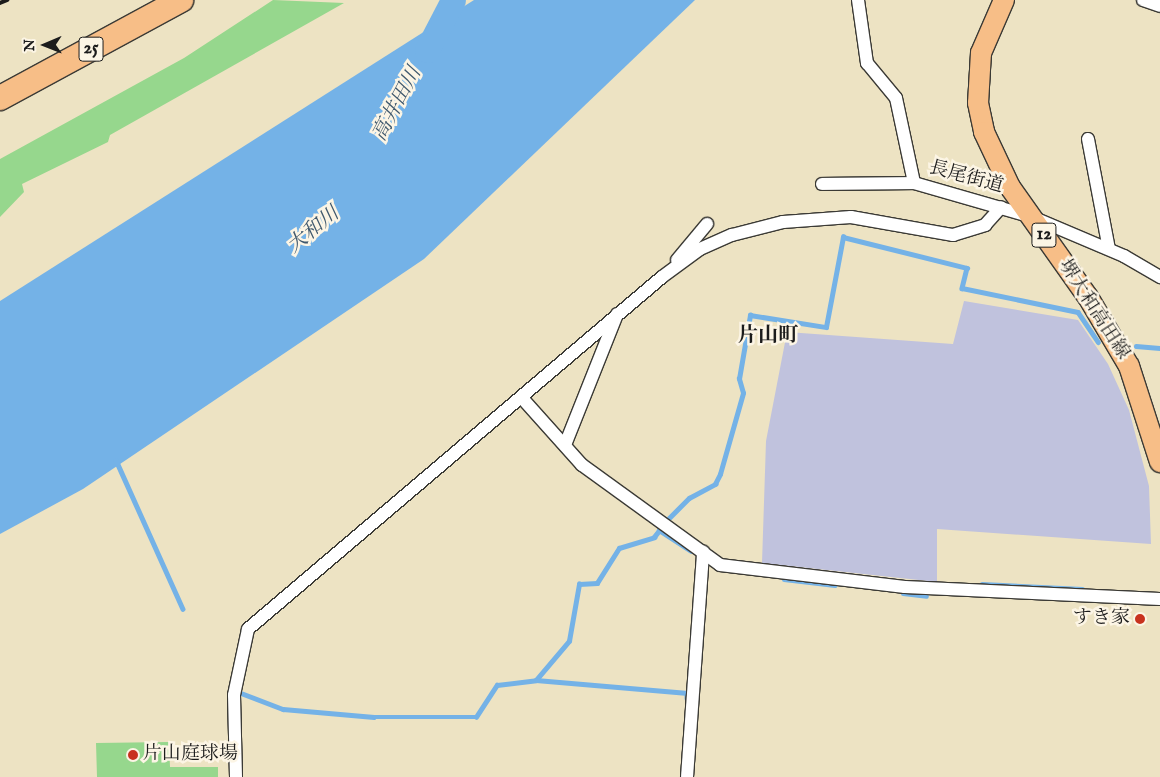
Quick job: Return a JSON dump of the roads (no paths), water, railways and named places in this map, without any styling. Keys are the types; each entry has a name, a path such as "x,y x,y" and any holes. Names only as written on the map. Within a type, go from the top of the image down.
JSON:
{"highway":[{"name":"25","path":"0,98 181,0"}],"main road":[{"name":"堺大和高田線","path":"1004,0 981,53 978,103 995,160 1130,366 1160,462"}],"street":[{"name":"長尾街道","path":"858,0 867,63 896,98 914,183 1032,217 1109,250 1160,277"},
{"path":"1143,0 1160,6"},
{"path":"1088,139 1109,250"},
{"path":"822,184 914,183"},
{"path":"236,777 234,695 248,629 522,398 618,312 662,277 700,249 732,234 784,222 851,217 953,235 984,225 1001,207"},
{"path":"662,277 708,224"},
{"path":"565,445 618,312"},
{"path":"522,398 582,464 720,565 905,587 1160,599"},
{"path":"687,777 703,552"}],"water":[{"name":"大和川","path":"474,0 695,0 424,259 83,489 0,534 0,301"}],"waterway":[{"name":"高井田川","path":"427,50 453,0"},
{"path":"669,518 689,498 715,484 720,474 743,393 739,379 750,315 826,327 843,237 967,268 962,288 1078,312 1098,342"},
{"path":"1136,346 1160,348"},
{"path":"116,460 183,609"},
{"path":"536,680 569,641 579,584 597,583 619,548 654,537 661,528"},
{"path":"659,530 691,551"},
{"path":"784,579 835,585"},
{"path":"982,584 1082,589"},
{"path":"903,593 926,596"},
{"path":"241,693 283,709 374,717 476,717 497,685 536,680 687,693 687,698"}],"railway":[{"path":"0,3 7,0"}],"place":[{"name":"すき家","path":"1140,619"},
{"name":"片山庭球場","path":"133,755"}],"district":[{"name":"片山町","path":"768,335"}]}
